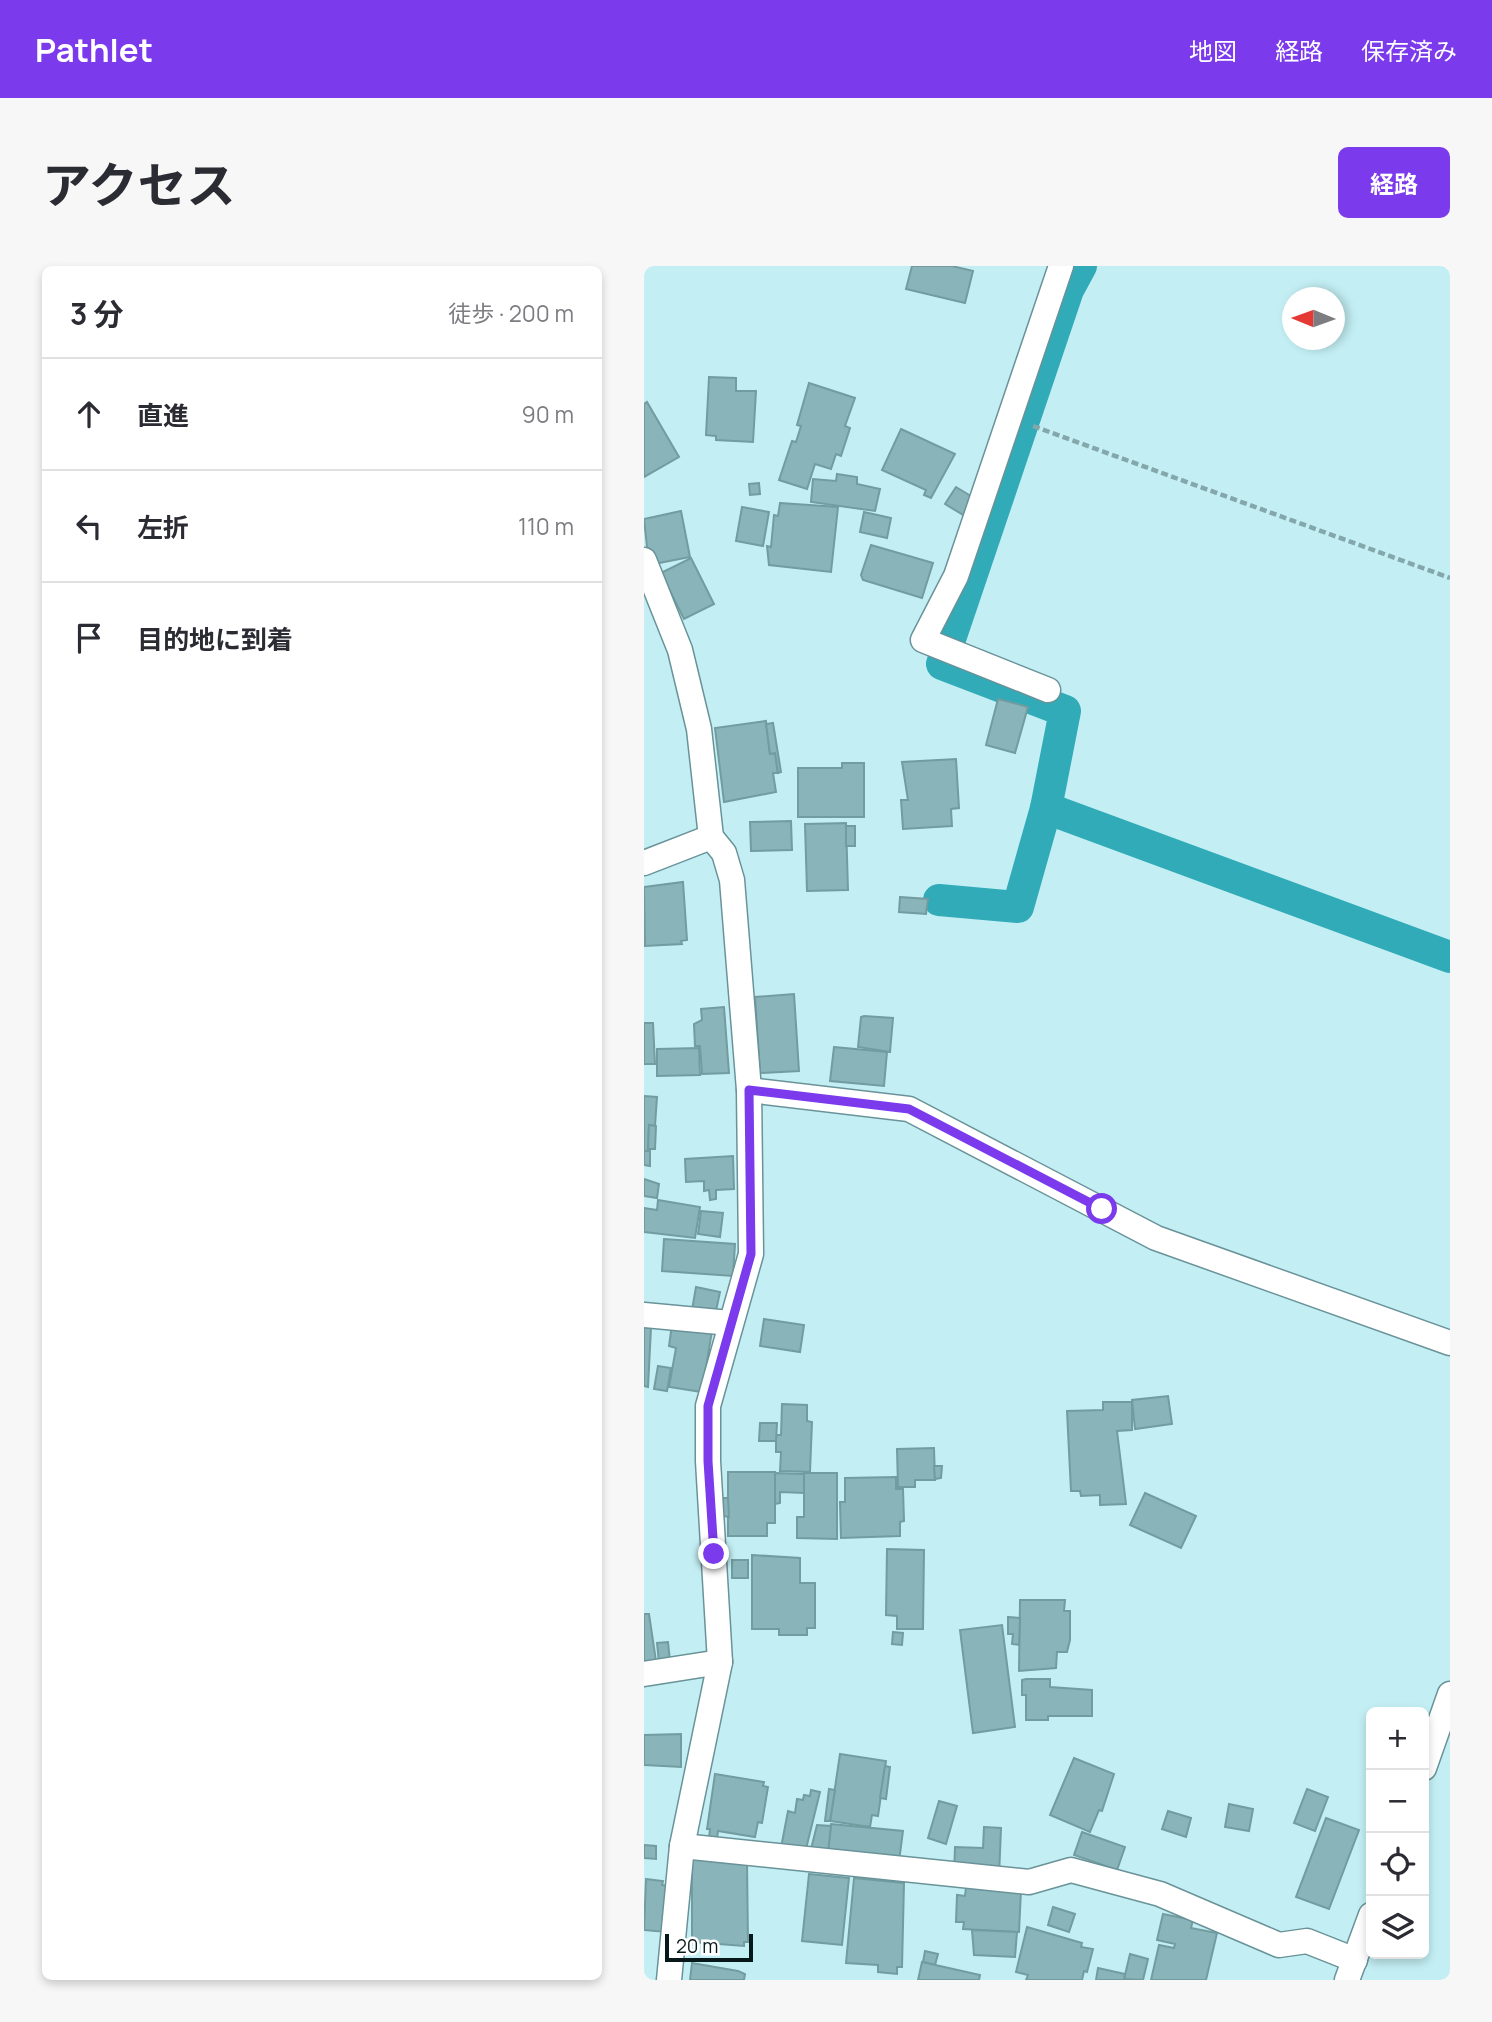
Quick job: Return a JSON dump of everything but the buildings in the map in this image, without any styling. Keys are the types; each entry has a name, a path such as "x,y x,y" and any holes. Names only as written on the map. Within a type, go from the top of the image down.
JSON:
{"street":[{"path":"1048,690 923,640 956,576 1061,266"},
{"path":"644,560 680,650 699,729 711,837 724,853 732,880 749,1090 751,1254 708,1406 708,1461 720,1662 682,1846 669,1980"},
{"path":"644,863 711,837"},
{"path":"749,1090 909,1109 1156,1238 1450,1343"},
{"path":"644,1315 730,1323"},
{"path":"644,1674 720,1662"},
{"path":"1429,1754 1450,1694"},
{"path":"682,1846 1029,1882 1070,1870 1160,1894 1279,1945 1307,1941 1351,1970 1366,1929"}],"path":[{"path":"1028,425 1450,578"}],"waterway":[{"path":"948,645 1068,290 1081,266"},
{"path":"939,900 1018,907 1046,808 1065,711 942,664 944,658"},
{"path":"1046,808 1450,957"}],"route":[{"path":"714,1554 709,1498 708,1406 751,1254 749,1090 909,1109 1102,1209"}]}
